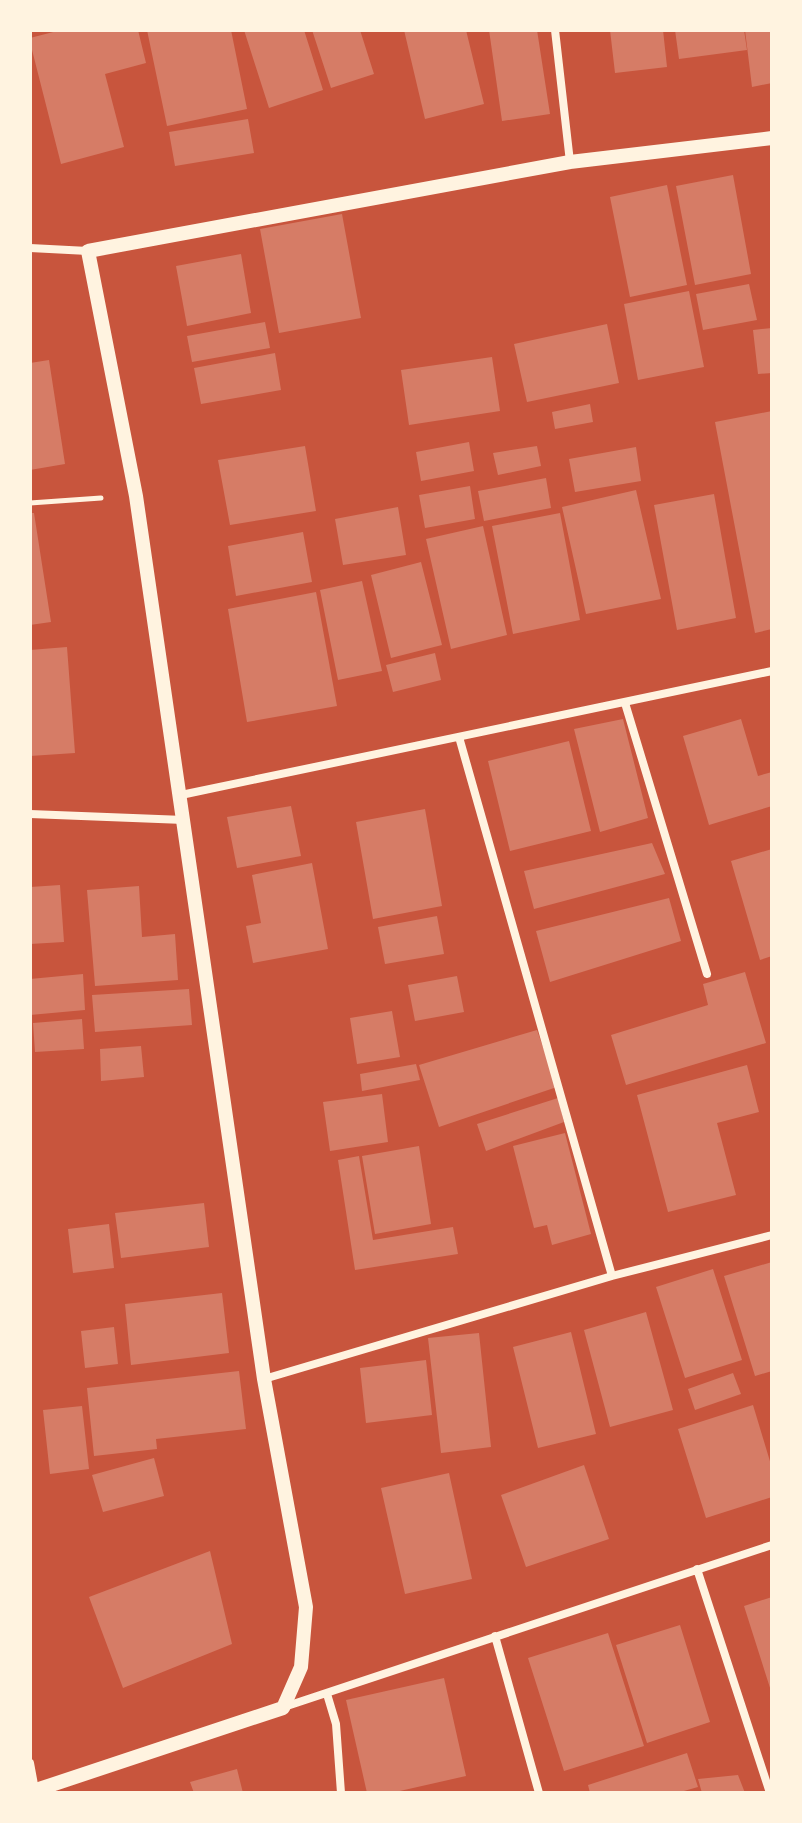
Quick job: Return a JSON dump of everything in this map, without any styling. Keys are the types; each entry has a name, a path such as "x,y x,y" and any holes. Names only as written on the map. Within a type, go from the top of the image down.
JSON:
{"street":[{"path":"555,30 570,162"},
{"path":"30,248 88,251 570,162 772,138"},
{"path":"88,251 136,496 264,1379 306,1607 301,1667 283,1708"},
{"path":"181,795 772,671"},
{"path":"625,703 707,974"},
{"path":"459,737 612,1276"},
{"path":"30,814 184,820"},
{"path":"264,1379 612,1276 772,1235"},
{"path":"30,1763 33,1791 772,1545"},
{"path":"697,1569 770,1793"},
{"path":"495,1636 539,1793"},
{"path":"327,1694 336,1724 341,1793"}],"path":[{"path":"30,503 136,496"}],"building":[{"path":"61,30 138,30 146,63 105,74 124,147 61,164 30,38"},
{"path":"147,30 231,30 247,109 167,126"},
{"path":"244,30 304,30 323,90 269,108"},
{"path":"312,30 360,30 374,74 331,88"},
{"path":"404,30 466,30 484,104 425,119"},
{"path":"489,30 537,30 550,114 502,121"},
{"path":"610,30 663,30 667,67 615,73"},
{"path":"675,30 744,30 747,50 679,59"},
{"path":"745,30 772,30 772,83 752,87"},
{"path":"248,119 254,153 175,166 169,132"},
{"path":"733,175 751,274 695,285 676,186"},
{"path":"667,185 687,285 630,297 610,197"},
{"path":"342,214 361,318 279,333 260,229"},
{"path":"241,254 251,313 187,326 176,266"},
{"path":"749,284 757,320 703,330 696,294"},
{"path":"689,291 704,367 638,380 624,304"},
{"path":"265,322 270,348 192,362 187,336"},
{"path":"607,324 619,383 527,402 514,344"},
{"path":"772,328 772,373 758,374 753,330"},
{"path":"275,353 281,390 201,404 194,368"},
{"path":"492,357 500,411 409,425 401,370"},
{"path":"49,360 65,464 30,470 30,363"},
{"path":"590,404 593,422 555,429 552,412"},
{"path":"772,411 772,629 755,633 715,422"},
{"path":"469,442 474,471 421,481 416,452"},
{"path":"305,446 316,511 230,525 218,460"},
{"path":"537,446 541,466 498,475 493,453"},
{"path":"636,447 641,481 575,492 569,459"},
{"path":"546,478 551,508 484,521 478,491"},
{"path":"470,486 475,519 425,528 419,495"},
{"path":"636,490 661,599 586,614 562,507"},
{"path":"714,494 736,618 677,630 654,505"},
{"path":"398,507 406,555 343,565 335,519"},
{"path":"30,513 34,513 51,622 30,625"},
{"path":"560,513 580,620 513,634 492,526"},
{"path":"483,526 507,635 451,649 426,539"},
{"path":"303,532 312,582 236,596 228,546"},
{"path":"421,562 442,645 391,658 371,575"},
{"path":"362,581 382,671 338,680 320,590"},
{"path":"316,592 337,706 247,722 228,609"},
{"path":"67,647 75,753 30,756 30,650"},
{"path":"435,653 441,680 393,692 386,665"},
{"path":"623,719 648,818 600,832 574,729"},
{"path":"741,719 758,776 772,772 772,806 709,825 683,736"},
{"path":"569,741 591,831 510,851 488,761"},
{"path":"291,806 301,856 237,868 227,817"},
{"path":"425,809 442,906 373,919 356,822"},
{"path":"652,843 665,874 534,909 524,871"},
{"path":"772,849 772,956 760,960 731,861"},
{"path":"312,863 328,949 253,963 246,926 261,923 252,875"},
{"path":"60,885 64,942 30,944 30,887"},
{"path":"139,886 142,937 175,934 178,980 95,986 87,890"},
{"path":"669,898 681,941 550,982 536,931"},
{"path":"437,916 444,954 385,964 378,927"},
{"path":"745,972 766,1043 626,1085 611,1035 708,1005 703,984"},
{"path":"83,974 85,1010 30,1015 30,979"},
{"path":"457,976 464,1012 415,1021 408,985"},
{"path":"189,989 192,1025 95,1032 92,995"},
{"path":"392,1011 400,1057 357,1064 350,1018"},
{"path":"82,1019 84,1049 35,1052 33,1023"},
{"path":"537,1030 557,1087 439,1127 419,1065"},
{"path":"141,1046 144,1077 101,1081 100,1049"},
{"path":"416,1064 420,1080 362,1091 360,1074"},
{"path":"747,1065 759,1112 717,1123 736,1195 668,1212 637,1095"},
{"path":"382,1094 388,1142 330,1151 323,1102"},
{"path":"558,1098 564,1122 486,1151 477,1124"},
{"path":"565,1133 591,1234 552,1245 547,1225 534,1228 513,1146"},
{"path":"419,1146 431,1224 375,1234 362,1156"},
{"path":"359,1156 373,1240 453,1227 458,1254 355,1270 338,1160"},
{"path":"204,1203 209,1247 121,1258 115,1213"},
{"path":"109,1224 114,1268 73,1273 68,1229"},
{"path":"772,1262 772,1371 755,1376 724,1276"},
{"path":"713,1269 742,1360 685,1378 656,1287"},
{"path":"222,1293 229,1353 131,1365 125,1304"},
{"path":"646,1312 673,1410 610,1427 584,1330"},
{"path":"114,1327 118,1364 85,1368 81,1331"},
{"path":"571,1332 596,1434 538,1448 513,1347"},
{"path":"479,1333 491,1447 441,1453 428,1338"},
{"path":"426,1360 432,1415 366,1423 360,1368"},
{"path":"239,1371 246,1429 156,1439 157,1449 94,1456 87,1388"},
{"path":"733,1373 741,1394 695,1410 688,1389"},
{"path":"753,1405 772,1468 772,1497 706,1518 678,1429"},
{"path":"82,1406 89,1469 50,1474 43,1410"},
{"path":"154,1458 164,1496 103,1512 92,1475"},
{"path":"584,1465 609,1539 526,1567 501,1495"},
{"path":"449,1473 472,1579 405,1594 381,1488"},
{"path":"210,1551 232,1644 123,1688 89,1597"},
{"path":"772,1597 772,1691 771,1691 744,1606"},
{"path":"680,1625 710,1722 647,1743 616,1645"},
{"path":"608,1633 644,1746 564,1771 528,1658"},
{"path":"444,1678 466,1776 391,1793 367,1793 346,1700"},
{"path":"687,1753 698,1787 677,1793 590,1793 588,1785"},
{"path":"237,1769 243,1793 194,1793 190,1782"},
{"path":"738,1775 745,1793 702,1793 698,1779"}]}
